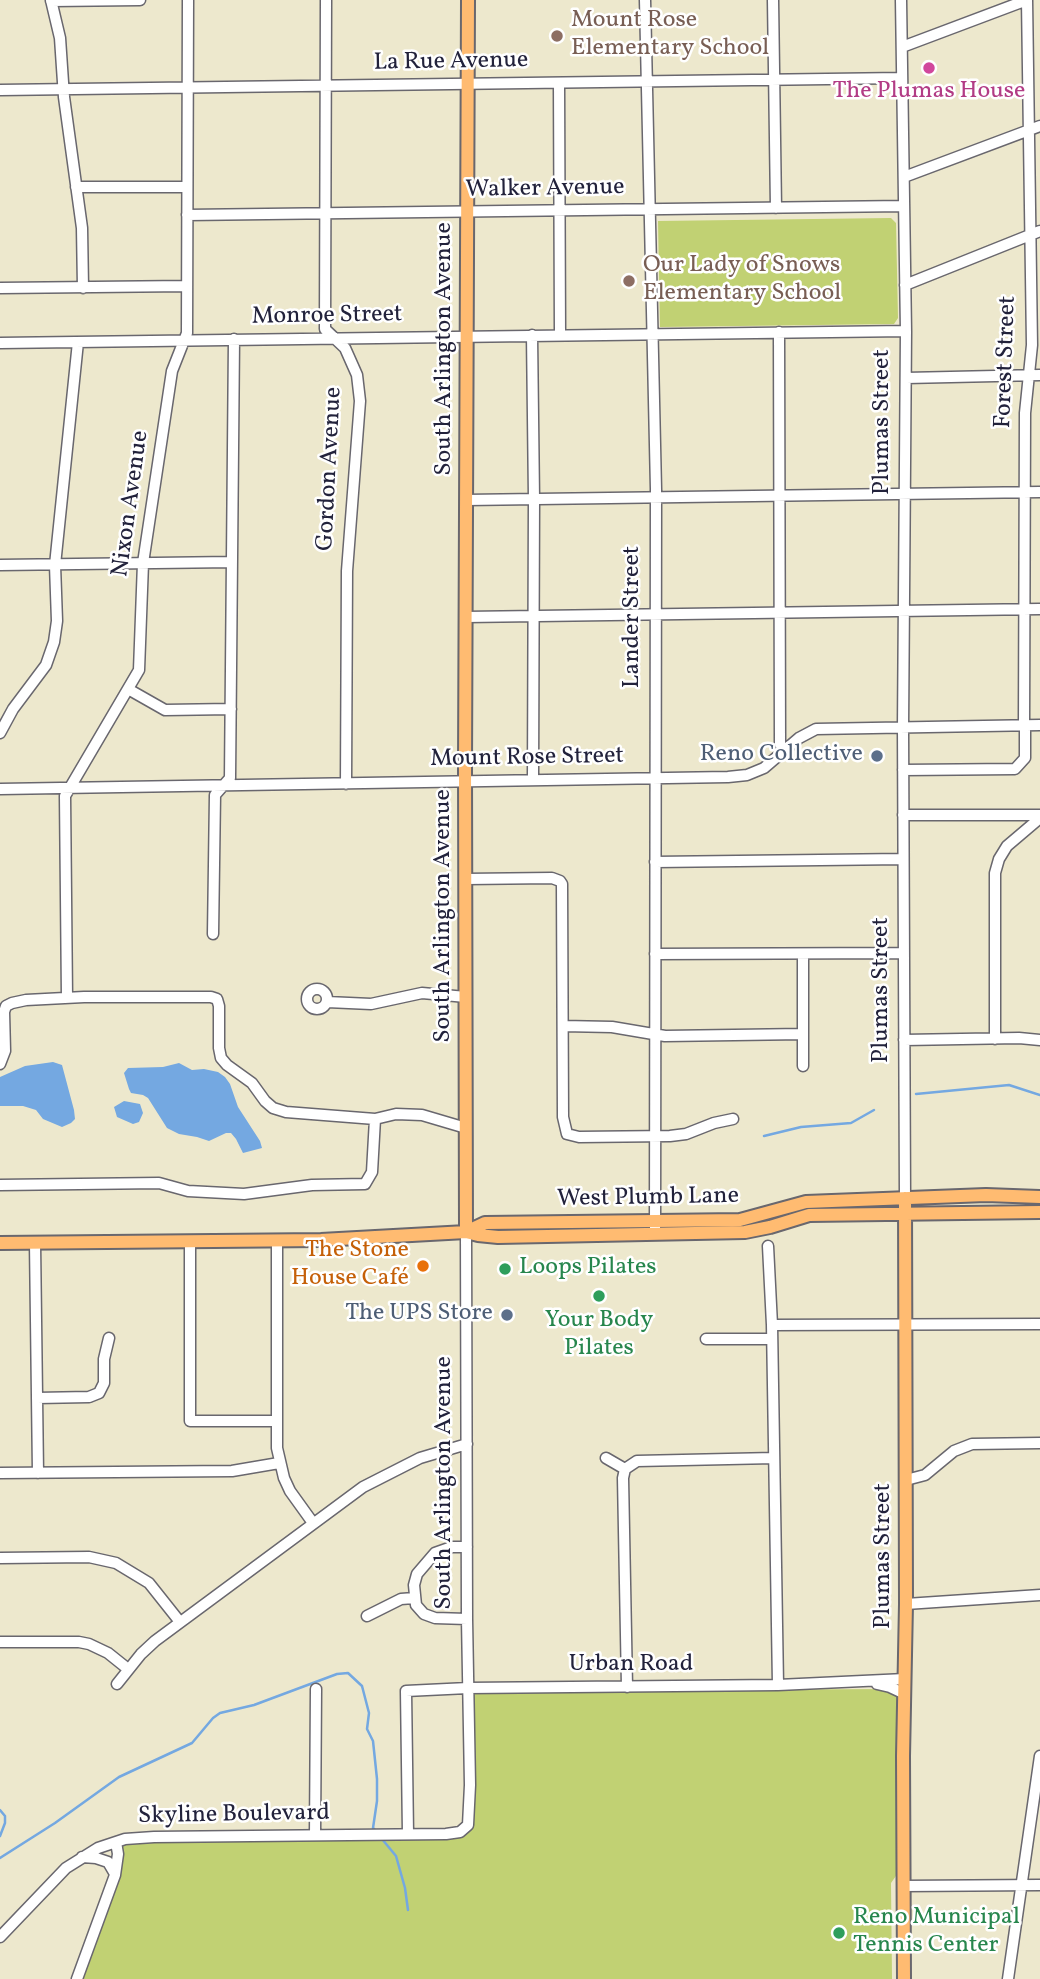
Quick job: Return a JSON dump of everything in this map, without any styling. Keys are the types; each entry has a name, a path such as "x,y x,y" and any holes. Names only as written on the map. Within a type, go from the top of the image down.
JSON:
{"main road":[{"name":"South Arlington Avenue","path":"466,1232 468,0"},
{"name":"West Plumb Lane","path":"0,1243 364,1239 466,1232 498,1237 740,1220 806,1202 986,1195 1040,1197"},
{"name":"Plumas Street","path":"904,1979 905,1198"},
{"name":"West Plumb Lane","path":"655,1227 754,1231 809,1215 1040,1212"}],"street":[{"path":"83,288 82,240 60,38 51,0 141,0"},
{"name":"Nixon Avenue","path":"67,998 65,803 68,788 140,667 143,563 172,371 187,333 188,0"},
{"name":"Gordon Avenue","path":"326,0 325,329 343,345 357,375 360,401 347,571 346,784"},
{"name":"Lander Street","path":"645,0 656,498 655,1227"},
{"path":"773,0 776,208"},
{"name":"Plumas Street","path":"901,0 906,331 903,727 905,1198"},
{"path":"902,47 1027,0"},
{"name":"Forest Street","path":"903,770 1015,769 1025,758 1025,413 1032,345 1027,0"},
{"name":"La Rue Avenue","path":"0,90 902,78"},
{"path":"559,83 560,335"},
{"path":"904,177 1040,126"},
{"path":"76,187 187,187"},
{"name":"Walker Avenue","path":"187,215 904,206"},
{"path":"905,285 1040,231"},
{"path":"0,288 187,286"},
{"name":"Monroe Street","path":"0,343 906,331"},
{"path":"779,332 780,744 785,751"},
{"path":"531,335 534,499 533,780"},
{"path":"213,933 215,795 230,778 234,340"},
{"path":"0,733 51,654 57,621 55,565 78,342"},
{"path":"906,377 1040,375"},
{"path":"466,500 1040,492"},
{"path":"0,565 232,562"},
{"path":"466,617 1040,609"},
{"path":"128,689 165,710 231,709"},
{"name":"Mount Rose Street","path":"0,789 728,777 747,775 764,768 799,738 816,729 1040,725"},
{"path":"903,815 1040,816"},
{"path":"995,1039 995,873 1007,846 1040,816"},
{"path":"655,862 903,859"},
{"path":"466,878 552,878 560,881 563,888 563,1125 567,1134 579,1137 655,1137 686,1134 733,1119"},
{"path":"655,954 903,953"},
{"path":"803,954 803,1066"},
{"path":"327,1002 371,1004 422,993 466,996"},
{"path":"0,1064 5,1055 6,1006 26,1000 67,998 214,997 219,1006 221,1058 253,1083 269,1105 286,1112 375,1119 396,1114 422,1115 466,1128"},
{"path":"564,1026 612,1027 655,1035 803,1034"},
{"path":"904,1040 1040,1040"},
{"path":"0,1185 159,1183 188,1191 244,1194 312,1185 365,1184 372,1172 375,1119"},
{"name":"South Arlington Avenue","path":"464,1829 470,1817 466,1232"},
{"path":"277,1240 279,1463 290,1490 313,1523"},
{"path":"190,1241 191,1421 277,1421"},
{"path":"35,1243 38,1473"},
{"path":"768,1246 772,1325 778,1685"},
{"path":"772,1325 1040,1324"},
{"path":"37,1398 89,1397 99,1393 104,1383 104,1359 109,1338"},
{"path":"706,1339 772,1339"},
{"path":"906,1480 925,1475 954,1451 972,1444 1040,1443"},
{"path":"117,1684 155,1641 313,1523 381,1476 419,1458 467,1444"},
{"path":"606,1458 625,1469"},
{"path":"627,1687 625,1469 636,1461 774,1458"},
{"path":"0,1473 232,1471 279,1463"},
{"path":"467,1547 445,1549 431,1557 417,1574 414,1598 419,1610 429,1617 467,1619"},
{"path":"0,1558 89,1557 116,1563 149,1583 180,1622"},
{"path":"906,1604 1040,1595"},
{"path":"367,1616 401,1599 414,1598"},
{"path":"0,1642 89,1644 108,1653 128,1669"},
{"name":"Urban Road","path":"408,1834 407,1691 778,1685 905,1679"},
{"name":"Urban Road","path":"855,1683 886,1686 905,1694"},
{"path":"316,1689 316,1835"},
{"path":"1008,1979 1040,1756"},
{"name":"Skyline Boulevard","path":"0,1937 50,1883 80,1857 116,1842 148,1837 453,1833 464,1829"},
{"path":"77,1979 115,1875 118,1854 116,1842"},
{"path":"80,1857 96,1858 108,1863 115,1875"},
{"path":"903,1885 1040,1885"}],"green space":[{"path":"891,218 896,223 898,318 894,324 660,327 658,221"},
{"path":"898,1689 898,1873 891,1883 892,1979 81,1979 121,1846 139,1842 468,1830 473,1821 472,1691"}],"water":[{"path":"53,1062 62,1065 74,1110 75,1119 71,1123 62,1127 43,1119 36,1110 23,1106 0,1106 0,1077 25,1066"},
{"path":"179,1063 192,1070 204,1069 218,1072 225,1077 238,1107 262,1148 243,1153 231,1133 209,1141 179,1134 167,1128 148,1098 131,1093 124,1073 128,1068 163,1067"},
{"path":"124,1101 140,1104 143,1113 139,1122 133,1124 117,1117 114,1107"}],"waterway":[{"path":"916,1094 1009,1085 1040,1095"},
{"path":"764,1136 801,1127 851,1123 874,1110"},
{"path":"0,1858 119,1777 192,1743 220,1713 254,1705 337,1674 348,1673 362,1686 369,1713 367,1729 373,1741 377,1779 373,1828 376,1831"},
{"path":"0,1810 5,1816 0,1836"},
{"path":"382,1839 396,1856 408,1910"}],"place":[{"name":"Mount Rose Elementary School","path":"557,36"},
{"name":"The Plumas House","path":"929,68"},
{"name":"Our Lady of Snows Elementary School","path":"629,281"},
{"name":"Reno Collective","path":"877,756"},
{"name":"The Stone House Café","path":"423,1266"},
{"name":"Loops Pilates","path":"505,1269"},
{"name":"Your Body Pilates","path":"599,1296"},
{"name":"The UPS Store","path":"507,1315"},
{"name":"Reno Municipal Tennis Center","path":"839,1933"}]}
